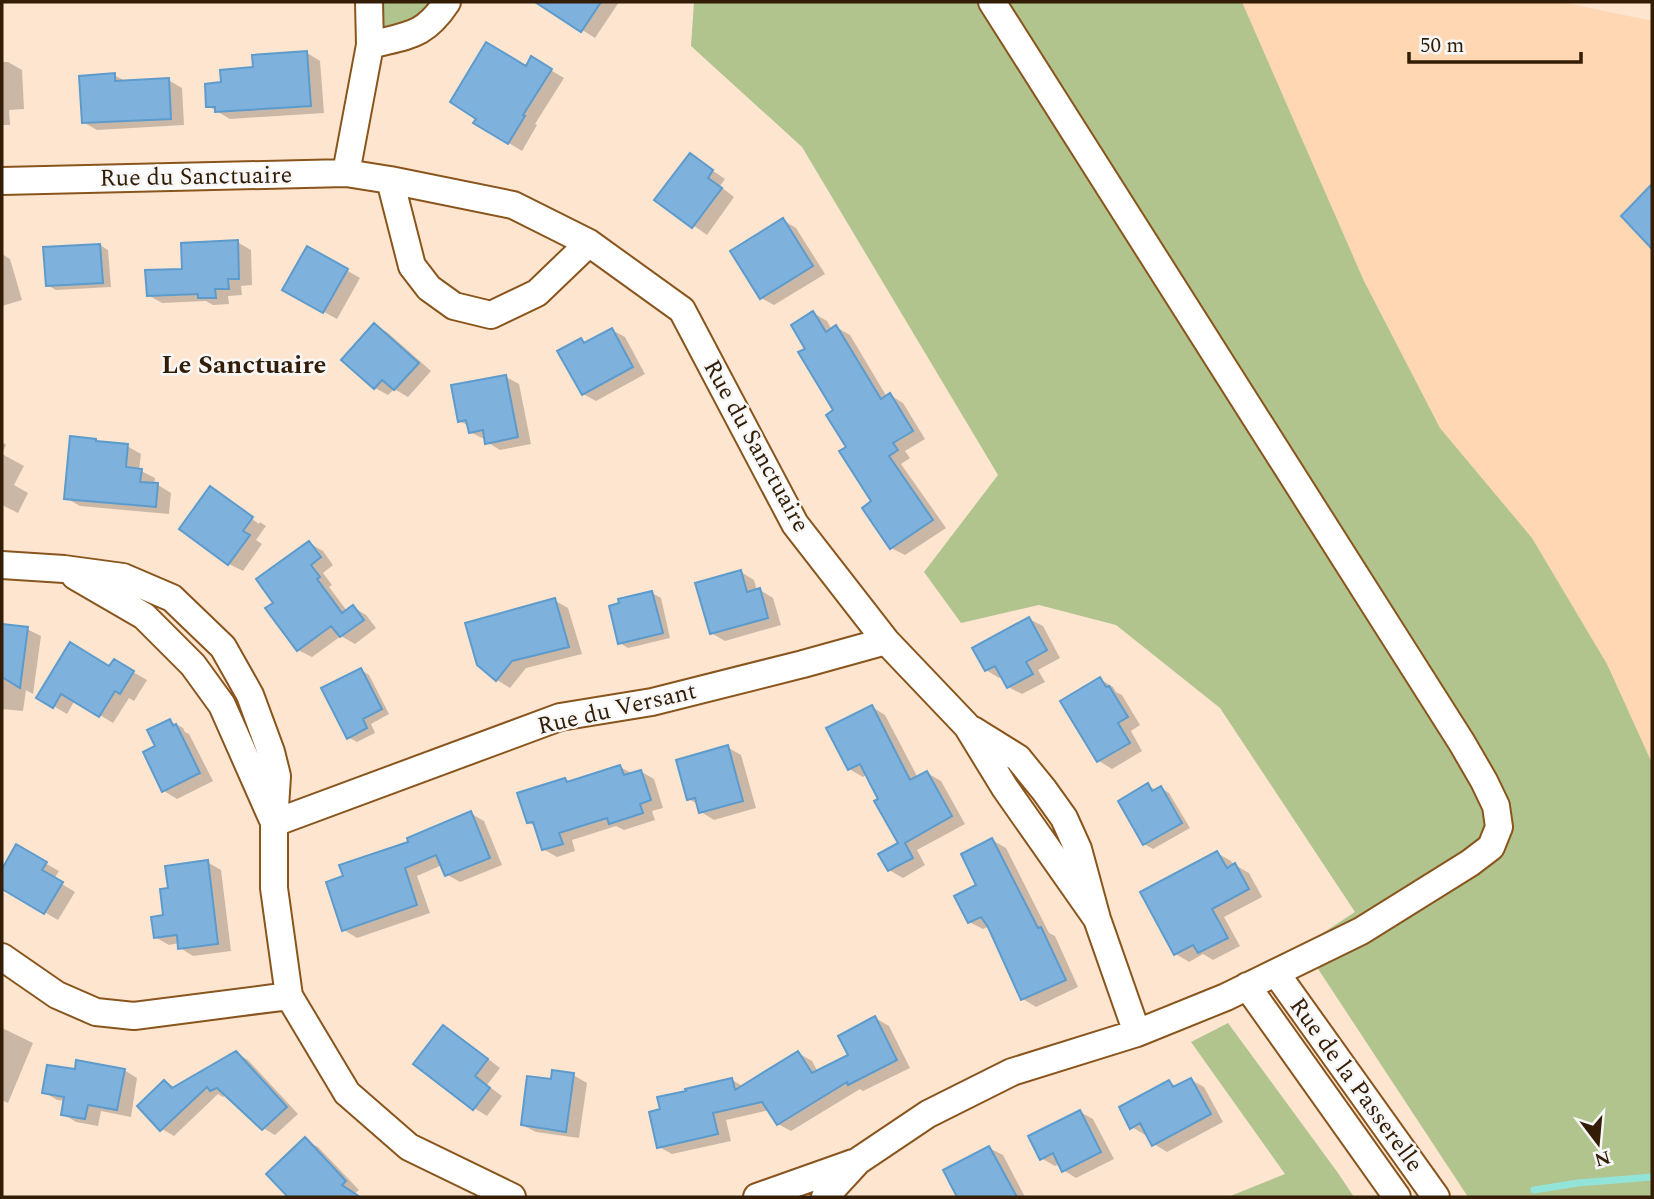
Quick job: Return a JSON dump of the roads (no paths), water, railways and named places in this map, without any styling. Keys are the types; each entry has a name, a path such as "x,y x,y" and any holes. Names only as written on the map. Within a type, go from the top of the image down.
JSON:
{"street":[{"path":"346,173 370,45 369,2"},
{"path":"370,45 418,33 437,17 447,2"},
{"path":"825,1197 858,1161 928,1114 1012,1072 1137,1033 1226,997 1361,931 1470,863 1491,847 1499,827 1496,806 1485,781 1462,743 992,2"},
{"name":"Rue du Sanctuaire","path":"2,181 346,173 390,180 513,205 589,243 682,310 795,524 886,641 967,726 1005,788 1097,919 1137,1033"},
{"path":"390,180 412,266 429,288 454,306 491,315 537,293 589,243"},
{"path":"2,565 64,569 144,616 193,665 222,705 274,823 274,888 289,996 347,1093 409,1147 512,1197"},
{"name":"Rue du Versant","path":"274,823 560,717 652,702 886,641"},
{"path":"2,957 57,995 96,1012 134,1016 289,996"},
{"name":"Rue de la Passerelle","path":"1276,973 1436,1197"},
{"name":"Rue de la Passerelle","path":"1247,986 1397,1197"},
{"path":"757,1197 858,1161"}],"waterway":[{"path":"1534,1190 1578,1183 1652,1177"}],"district":[{"name":"Le Sanctuaire","path":"244,365"}]}
